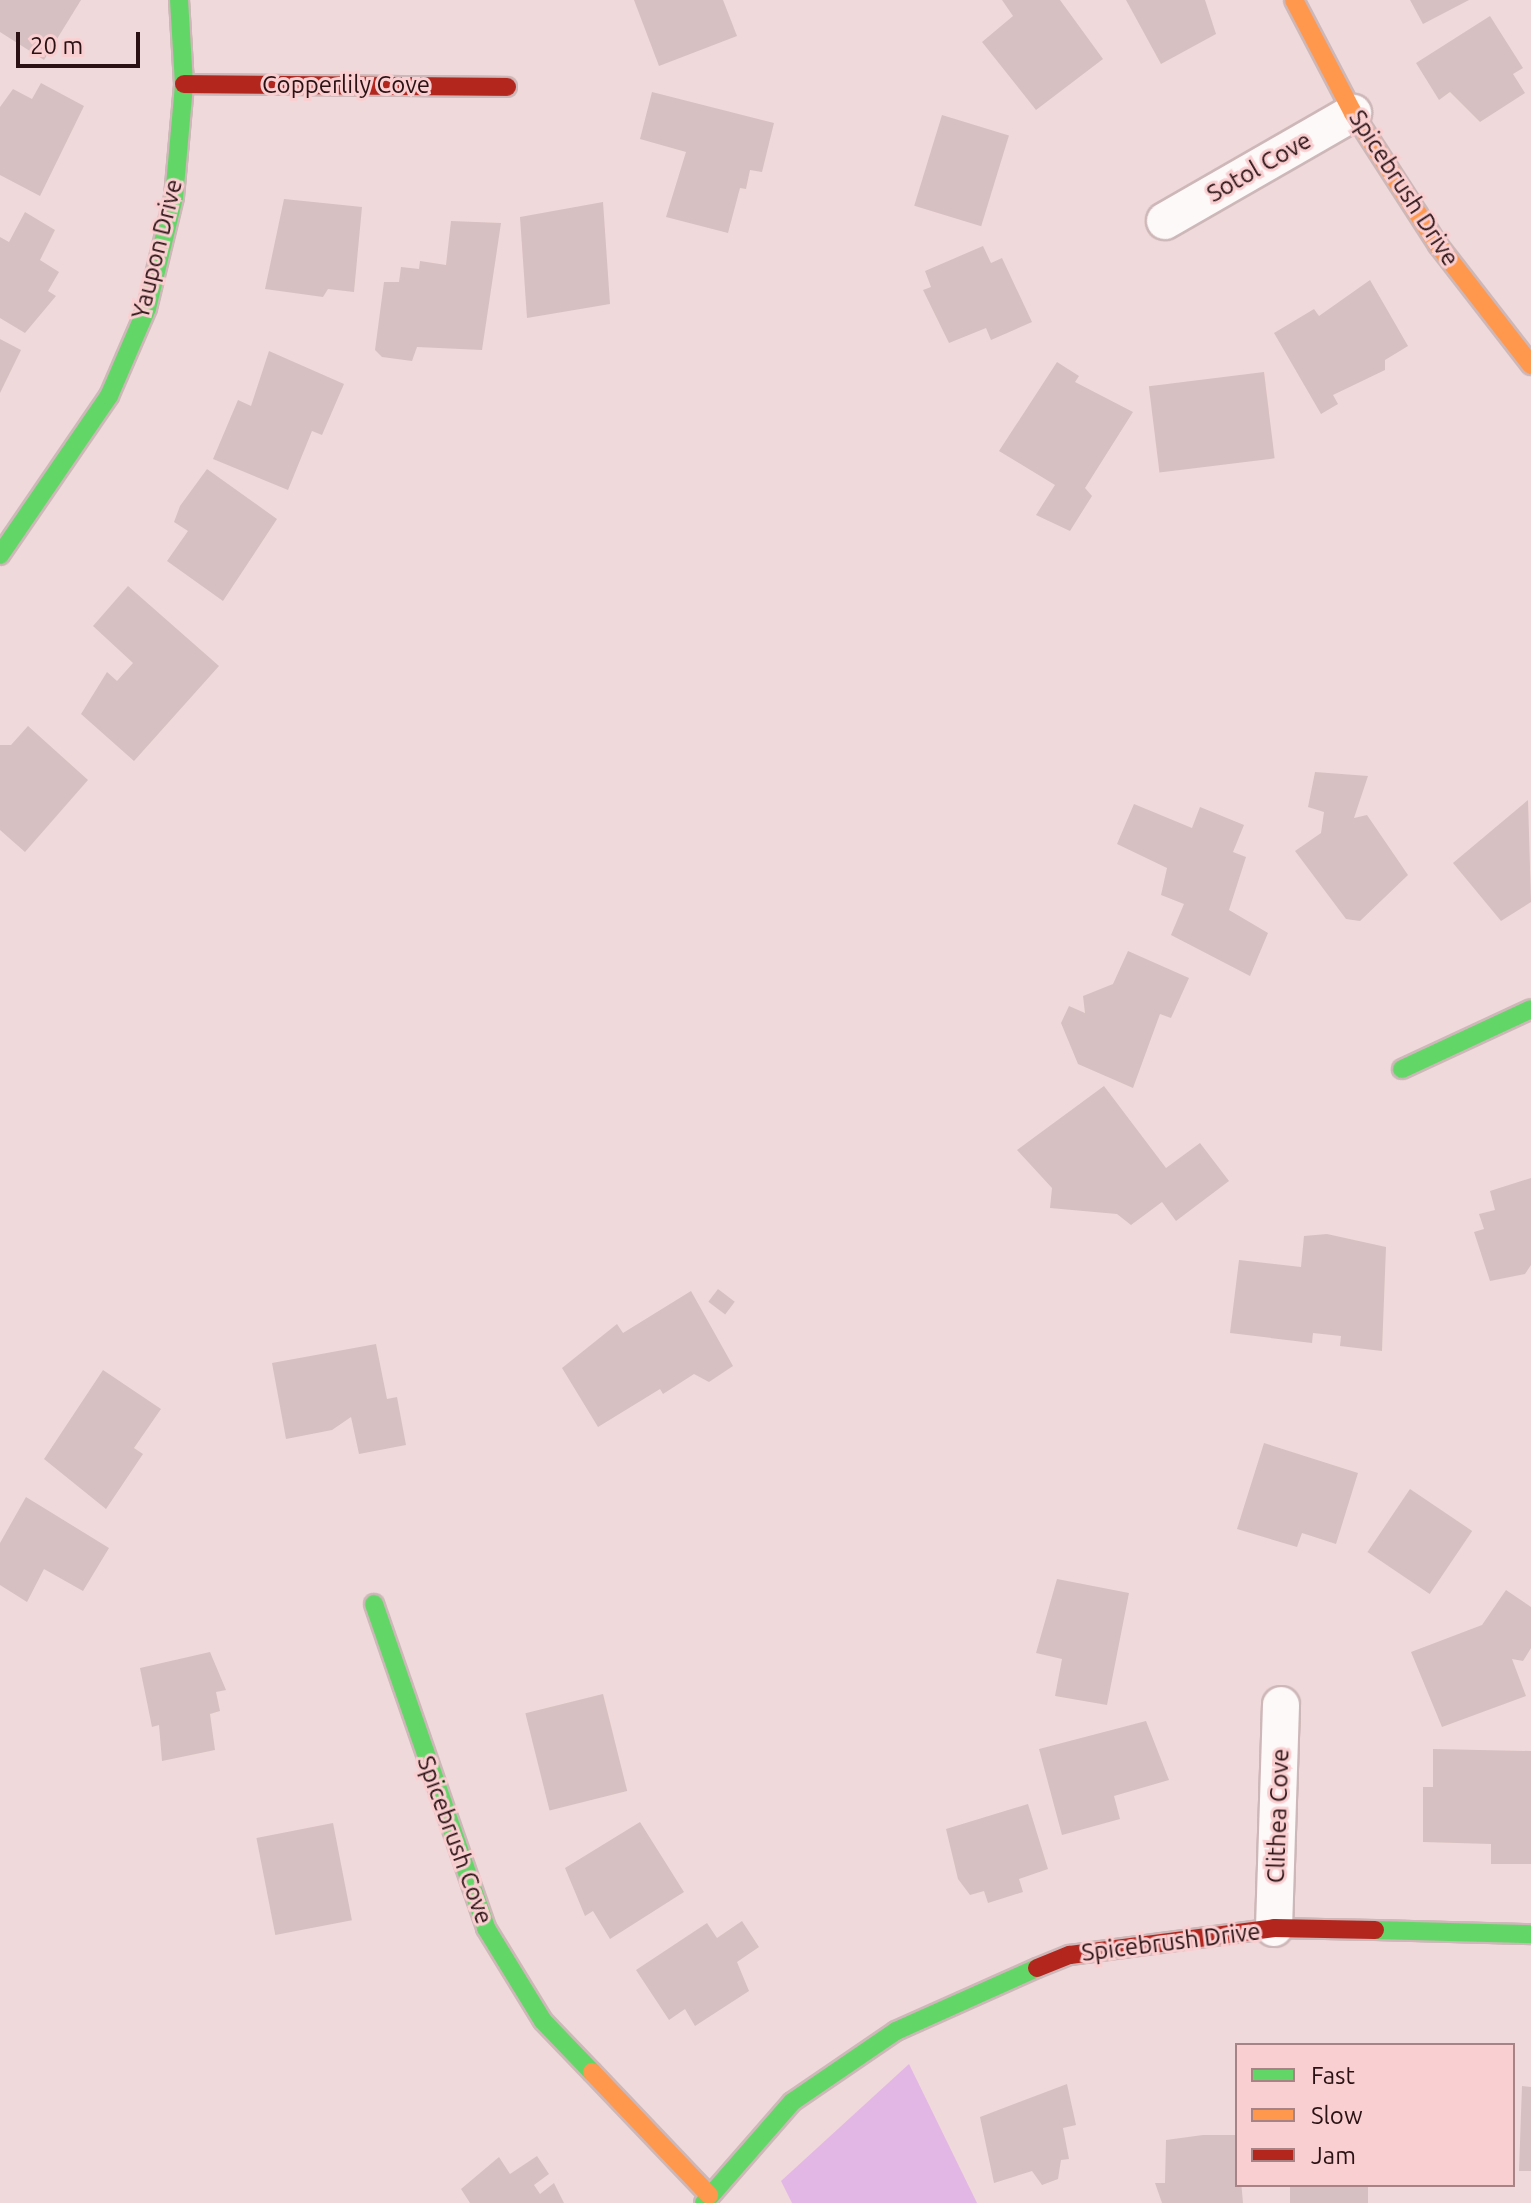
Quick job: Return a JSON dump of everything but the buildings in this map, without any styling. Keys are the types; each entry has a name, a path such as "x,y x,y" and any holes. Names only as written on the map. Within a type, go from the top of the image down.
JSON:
{"street":[{"name":"Yaupon Drive","path":"0,555 109,396 147,308 174,197 184,84 179,0"},
{"name":"Spicebrush Drive","path":"1294,0 1353,113 1438,245 1531,365"},
{"name":"Copperlily Cove","path":"184,84 507,87"},
{"name":"Sotol Cove","path":"1165,221 1353,113"},
{"path":"1402,1069 1531,1009"},
{"name":"Spicebrush Cove","path":"374,1604 486,1928 543,2021 707,2199"},
{"name":"Clithea Cove","path":"1274,1928 1281,1705"},
{"name":"Spicebrush Drive","path":"707,2199 792,2102 965,1995 1070,1955 1274,1928 1531,1934"}],"shaded area":[{"path":"909,2064 977,2203 792,2203 781,2181"}],"traffic: fast":[{"path":"0,555 109,396 147,308 174,197 184,84 179,0"},
{"path":"1402,1069 1531,1009"},
{"path":"374,1604 486,1928 543,2021 592,2072"},
{"path":"1375,1930 1531,1934"},
{"path":"704,2203 792,2102 896,2031 1037,1968"}],"traffic: slow":[{"path":"1294,0 1353,113 1438,245 1531,365"},
{"path":"592,2072 709,2195"}],"traffic: jam":[{"path":"184,84 507,87"},
{"path":"1037,1968 1070,1955 1274,1928 1375,1930"}]}
